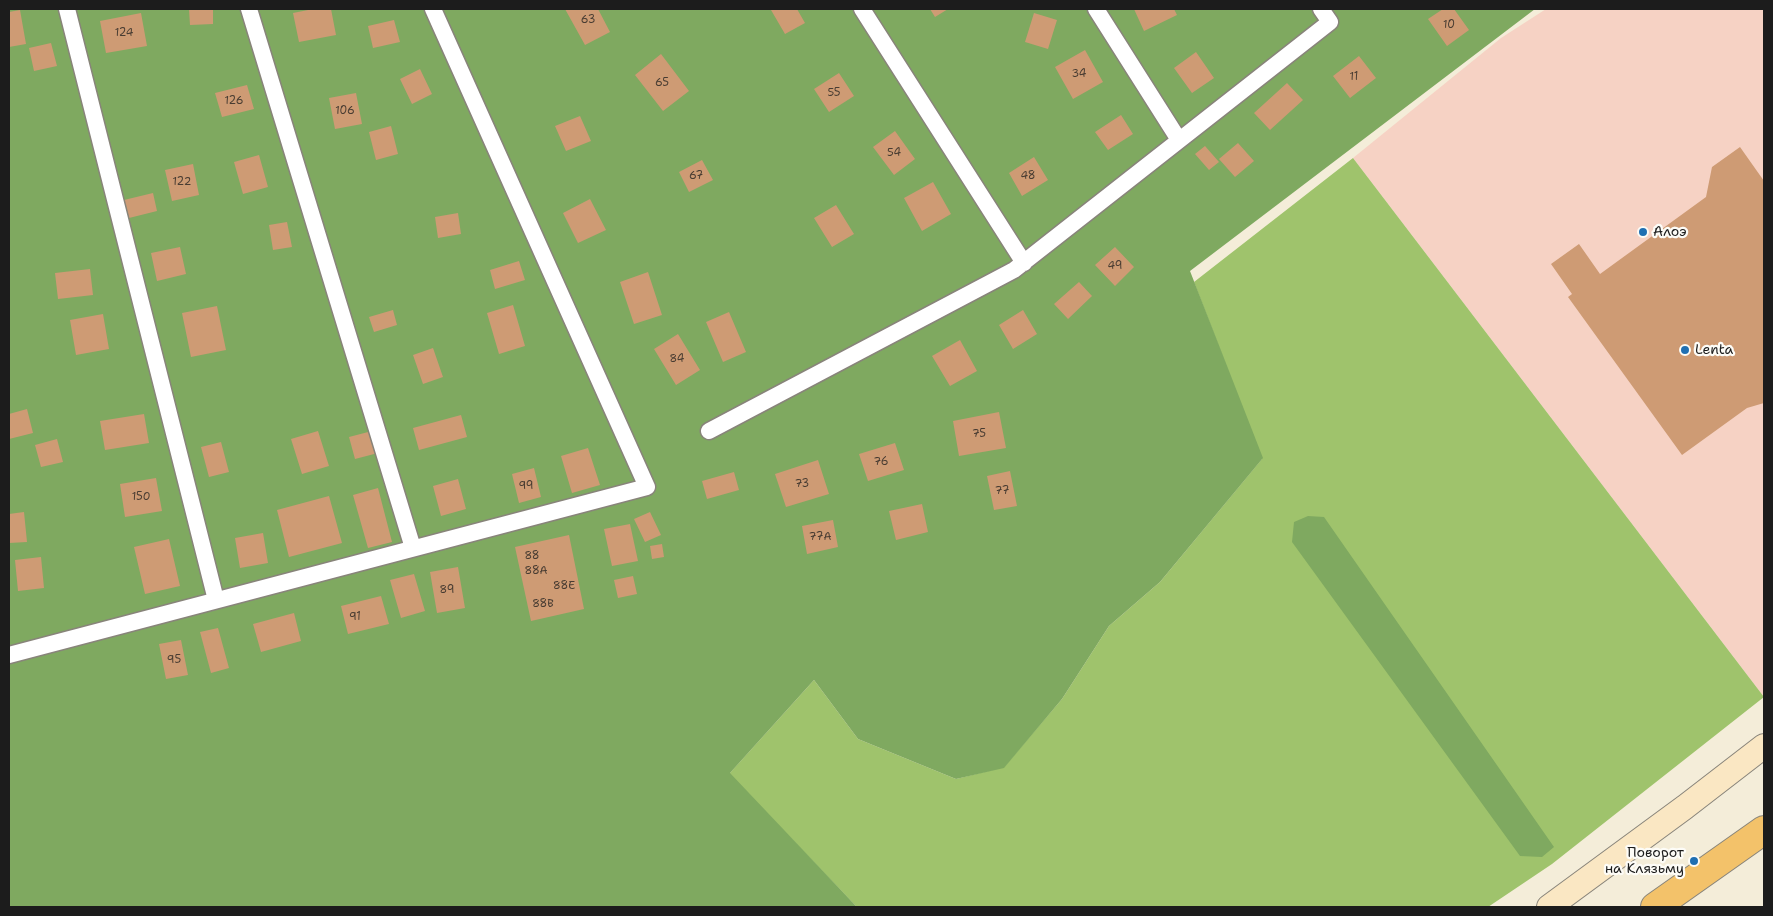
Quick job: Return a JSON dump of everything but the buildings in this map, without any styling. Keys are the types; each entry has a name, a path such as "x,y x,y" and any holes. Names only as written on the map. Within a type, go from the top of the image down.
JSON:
{"highway":[{"path":"1655,907 1764,830"}],"main road":[{"path":"1549,907 1764,746"}],"street":[{"path":"67,9 216,600"},
{"path":"249,9 414,548"},
{"path":"9,655 647,487 433,9"},
{"path":"862,9 1024,262"},
{"path":"1096,9 1179,140"},
{"path":"709,431 1014,270 1330,22 1321,9"}],"shaded area":[{"path":"1546,9 1764,9 1764,697 1353,158 1501,38"}],"green space":[{"path":"9,9 1535,9 1190,271 1263,458 1160,582 1109,626 1062,699 1004,768 956,779 858,739 814,680 730,773 857,907 9,907"},
{"path":"1353,158 1764,697 1552,864 1488,907 857,907 729,774 814,680 858,739 956,779 1004,767 1062,699 1109,626 1160,582 1262,459 1194,282"},
{"path":"1308,516 1324,517 1554,847 1542,857 1520,856 1292,542 1294,522"}],"place":[{"name":"Алоэ","path":"1643,232"},
{"name":"Lenta","path":"1685,350"},
{"name":"Поворот на Клязьму","path":"1694,861"}]}
